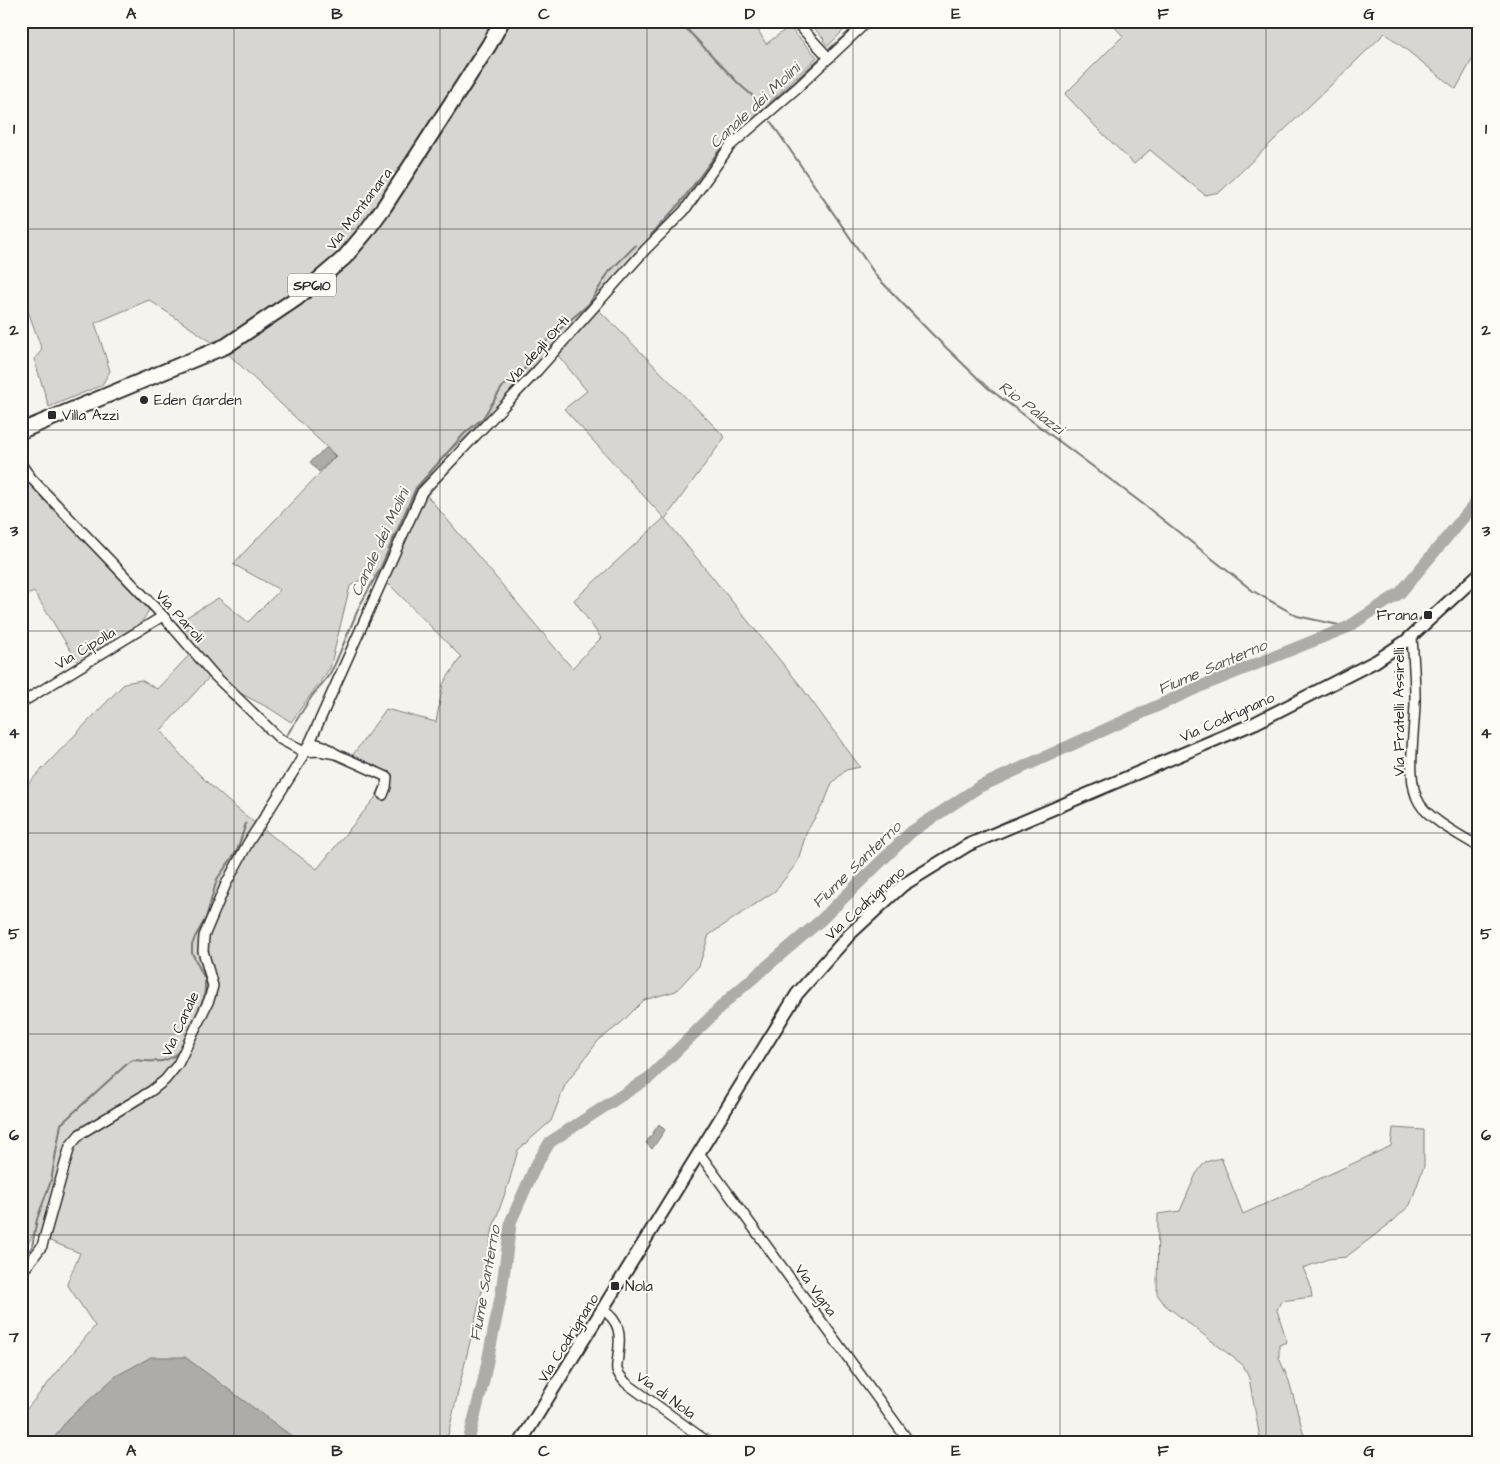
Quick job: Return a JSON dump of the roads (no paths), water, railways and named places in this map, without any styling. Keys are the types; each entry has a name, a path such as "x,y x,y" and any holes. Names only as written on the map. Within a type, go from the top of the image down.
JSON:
{"main road":[{"name":"Via Montanara","path":"22,433 226,346 297,298 344,258 384,207 489,46 502,21"}],"street":[{"path":"795,21 825,54"},
{"name":"Via degli Orti","path":"304,752 422,492 537,371 640,256 684,211 730,146 797,88 825,54 868,21"},
{"name":"Via Paroli","path":"21,464 31,478 163,616 214,675 280,739 304,752 319,751 336,754"},
{"name":"Via Codrignano","path":"520,1443 798,994 850,934 903,885 968,845 1255,722 1376,661 1412,636 1479,574"},
{"name":"Via Cipolla","path":"21,703 163,616"},
{"name":"Via Fratelli Assirelli","path":"1412,636 1415,699 1412,738 1414,791 1420,804 1431,815 1479,847"},
{"name":"Via Paroli","path":"310,742 324,746 336,754 387,778 383,795"},
{"name":"Via Canale","path":"21,1270 27,1266 42,1246 70,1146 80,1134 151,1091 165,1080 178,1064 209,1000 212,986 203,951 204,936 226,884 248,843 304,752"},
{"name":"Via Vigna","path":"699,1153 910,1443"},
{"name":"Via di Nola","path":"602,1310 610,1315 619,1331 621,1339 616,1366 621,1378 709,1443"}],"waterway":[{"name":"Rio Palazzi","path":"679,21 739,84 755,98"},
{"name":"Canale dei Molini","path":"827,51 861,21"},
{"name":"Canale dei Molini","path":"743,129 822,56"},
{"name":"Rio Palazzi","path":"771,122 877,277 988,388 1143,504 1253,591 1297,616 1348,627"},
{"name":"Canale dei Molini","path":"651,235 680,203 726,144"},
{"name":"Canale dei Molini","path":"287,735 335,664 360,605 380,569 416,488 464,434 483,418 503,386 516,378 538,354 548,339 589,304 609,272 636,245"},
{"name":"Fiume Santerno","path":"468,1443 483,1383 501,1295 511,1221 535,1167 550,1142 650,1077 731,997 821,920 911,832 979,787 1199,687 1348,627 1400,593 1479,499"},
{"name":"Canale dei Molini","path":"189,1031 204,998 205,988 205,979 192,953 192,945 206,918 217,879 237,851 246,823"},
{"name":"Canale dei Molini","path":"21,1260 32,1247 37,1219 51,1181 61,1124 128,1063 133,1060 165,1060 171,1058 181,1049"}],"place":[{"name":"Eden Garden","path":"144,400"},
{"name":"Villa Azzi","path":"52,415"},
{"name":"Frana","path":"1428,615"},
{"name":"Nola","path":"615,1286"}]}
